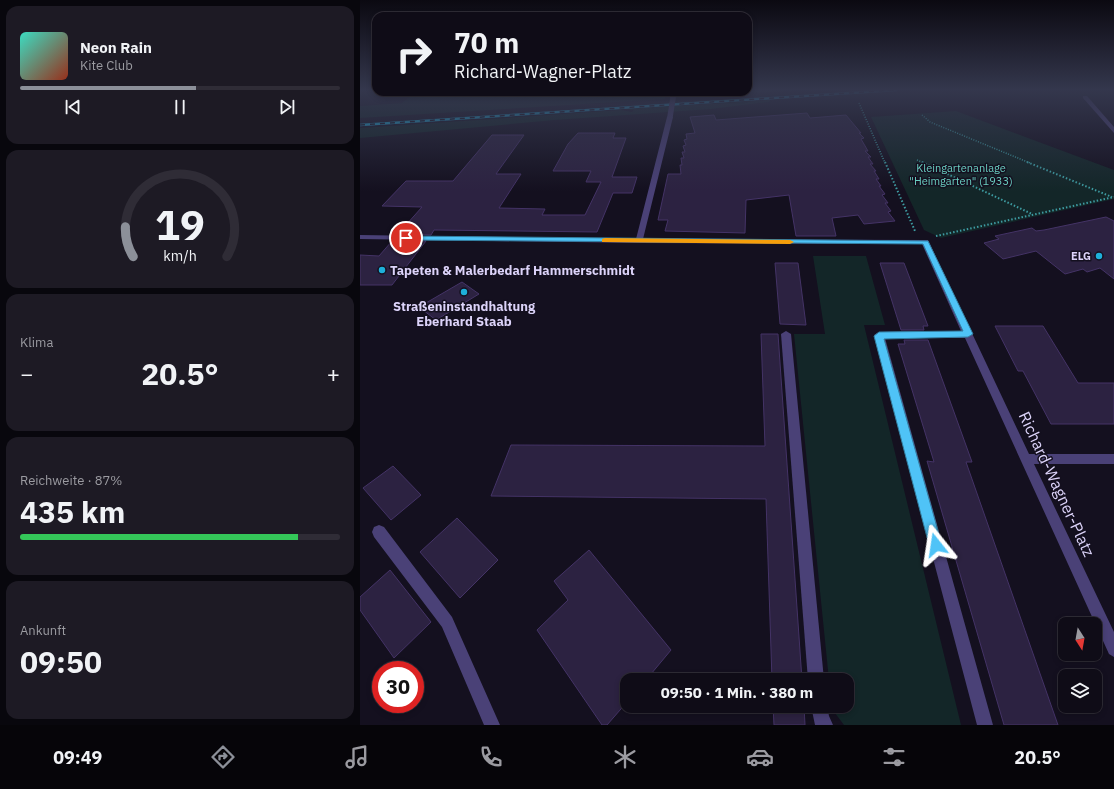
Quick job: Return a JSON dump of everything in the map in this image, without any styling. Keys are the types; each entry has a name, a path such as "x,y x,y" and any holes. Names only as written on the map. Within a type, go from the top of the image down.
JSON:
{"street":[{"path":"639,241 668,124"},
{"path":"360,237 639,241 923,242"},
{"name":"Richard-Wagner-Platz","path":"923,242 1027,459 1114,649"},
{"path":"786,334 815,673"},
{"path":"968,334 879,336 984,725"},
{"path":"1027,459 1114,459"},
{"path":"379,532 447,622 492,725"},
{"path":"820,713 821,720 824,725"}],"path":[{"path":"869,124 923,242 940,234 1113,197"},
{"path":"934,124 1113,197"},
{"path":"917,160 1032,214"}],"green space":[{"path":"420,124 513,124 360,138 360,128"},
{"name":"Kleingartenanlage \"Heimgarten\" (1933)","path":"874,124 990,124 1114,170 1114,199 941,238 924,230"},
{"path":"813,256 866,256 885,325 864,325 961,725 844,725 835,713 854,713 854,673 828,673 794,334 825,334"}],"building":[{"path":"692,124 853,124 864,138 861,139 868,151 865,151 871,157 868,157 873,164 870,164 876,171 874,171 879,179 876,179 885,194 882,195 888,203 885,203 891,211 888,212 895,221 864,224 858,215 832,218 836,236 796,236 789,195 746,200 745,233 665,231 668,220 658,220 668,174 681,174 680,165 682,165 681,158 684,158 682,152 685,152 683,146 686,145 684,140 687,139 686,134 695,133"},
{"path":"578,133 615,133 613,138 626,138 612,177 637,177 632,193 613,193 597,232 434,230 431,235 398,234 422,207 382,206 406,181 453,181 492,135 524,135 496,174 521,174 499,208 545,209 542,215 585,215 601,182 586,182 591,171 553,171 568,144"},
{"path":"1106,217 1114,221 1114,279 1100,268 1087,272 1083,269 1065,274 1036,251 1003,259 984,243 999,239 995,236 1032,228 1036,231 1044,230"},
{"name":"Tapeten & Malerbedarf Hammerschmidt","path":"392,241 426,241 392,285 360,285 360,255 379,256"},
{"path":"775,263 798,263 806,325 780,324"},
{"path":"880,263 904,263 928,326 923,326 924,330 901,330"},
{"path":"462,282 479,294 436,320 419,307"},
{"path":"995,326 1043,326 1078,383 1114,383 1114,424 1051,424 1023,371 1018,371"},
{"path":"761,334 778,334 802,673 772,673 766,499 491,496 511,445 765,446"},
{"path":"904,340 928,340 972,462 966,462 1058,725 1004,725 927,461 934,462 898,344 905,344"},
{"path":"393,466 421,495 391,520 363,488"},
{"path":"457,518 498,560 460,598 420,552"},
{"path":"589,550 671,650 652,673 620,673 620,710 607,725 602,725 537,630 568,600 554,581"},
{"path":"390,570 431,622 394,658 360,610 360,597"},
{"path":"773,713 804,713 805,725 774,725"}],"railway":[{"path":"360,125 378,124"}],"slow traffic":[{"path":"605,241 790,242"}],"place":[{"name":"ELG","path":"1099,256"},
{"name":"Tapeten & Malerbedarf Hammerschmidt","path":"382,270"},
{"name":"Straßeninstandhaltung Eberhard Staab","path":"464,292"}],"route":[{"path":"406,238 639,241 925,242 968,334 879,336 936,545"}]}
